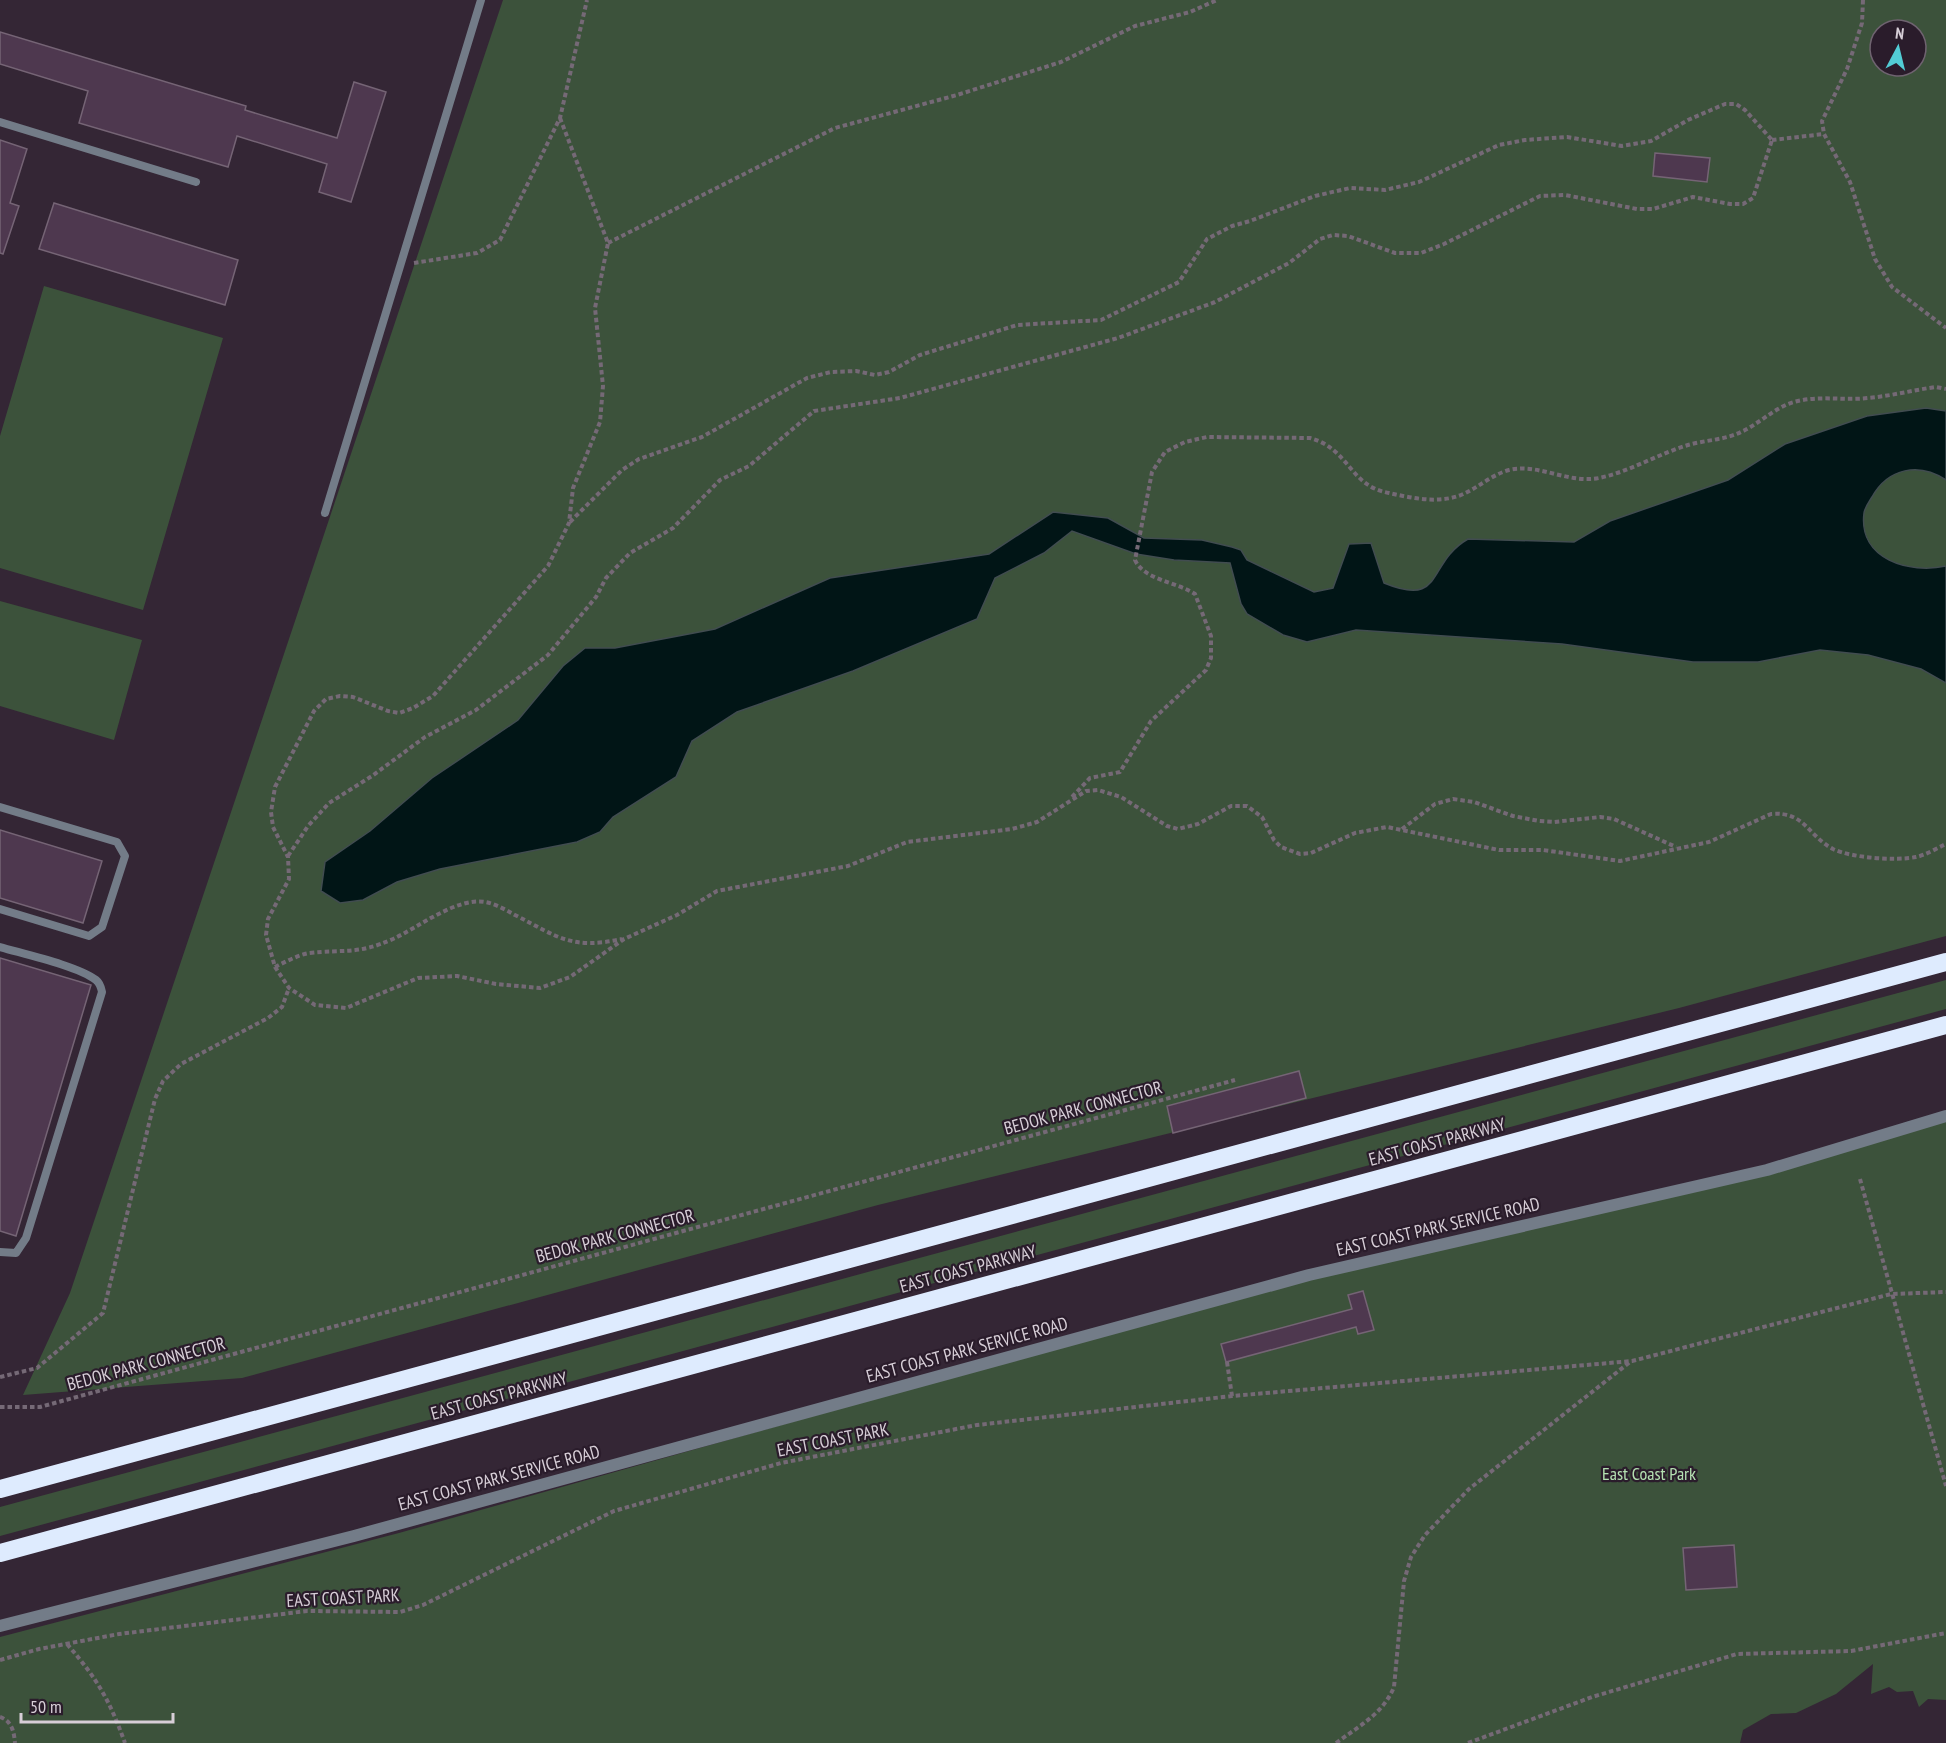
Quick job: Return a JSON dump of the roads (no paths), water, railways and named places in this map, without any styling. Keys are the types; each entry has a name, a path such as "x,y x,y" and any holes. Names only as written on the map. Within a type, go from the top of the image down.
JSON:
{"highway":[{"path":"0,1489 1946,962"},
{"name":"EAST COAST PARKWAY","path":"0,1553 1946,1025"}],"street":[{"name":"EAST COAST PARK SERVICE ROAD","path":"0,1626 354,1536 1309,1275 1767,1170 1946,1116"}],"lane":[{"path":"325,513 481,0"},
{"path":"0,122 196,182"},
{"path":"0,807 117,842 124,856 102,927 89,936 0,909"},
{"path":"0,947 81,972 95,979 101,985 102,992 26,1238 16,1253 0,1252"}],"park label":[{"name":"East Coast Park","path":"1649,1474"}]}
